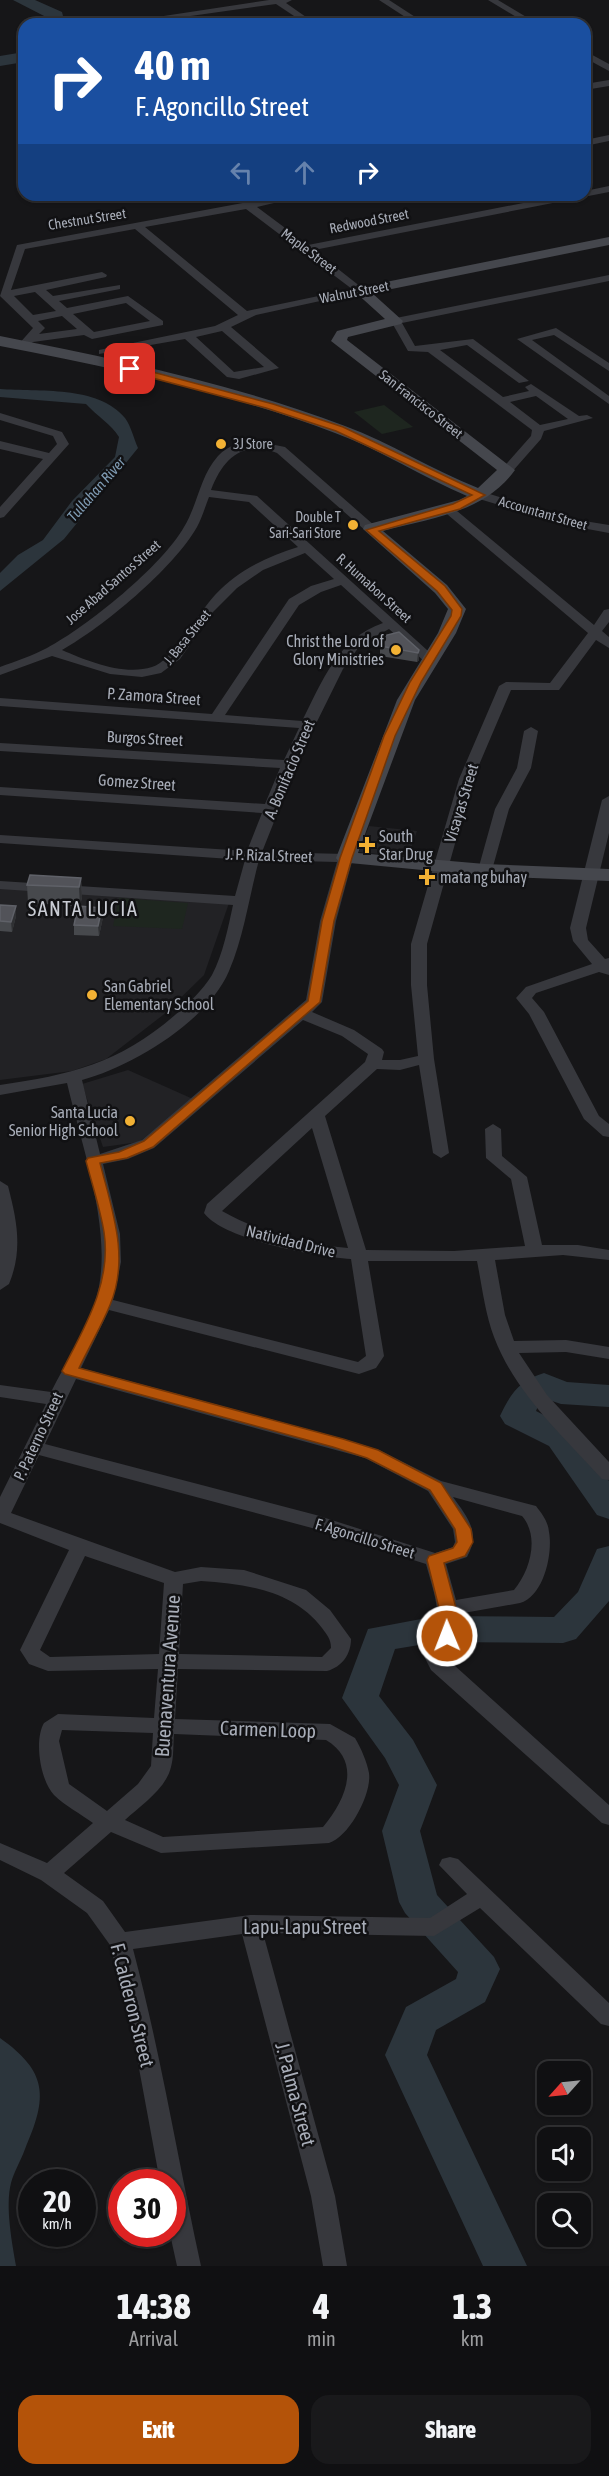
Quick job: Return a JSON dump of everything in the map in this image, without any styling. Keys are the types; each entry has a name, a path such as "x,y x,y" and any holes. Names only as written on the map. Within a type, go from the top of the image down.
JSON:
{"street":[{"path":"383,0 412,18"},
{"path":"492,0 524,18"},
{"path":"159,18 283,1 304,18"},
{"path":"591,58 609,68"},
{"path":"591,86 609,83"},
{"path":"591,141 609,138"},
{"path":"591,193 609,189"},
{"name":"Chestnut Street","path":"5,295 19,250 31,244 270,201"},
{"name":"Redwood Street","path":"305,249 549,201"},
{"name":"Maple Street","path":"248,205 361,291 396,321"},
{"path":"137,226 245,315"},
{"name":"Walnut Street","path":"103,352 224,327 245,315 609,241"},
{"path":"5,295 102,275"},
{"path":"431,349 538,429 582,419 531,387 469,341 431,349 416,350 410,347 396,321 609,278"},
{"path":"50,300 116,287"},
{"path":"31,319 64,312 130,299 159,323 94,336 85,331 64,312 50,300 37,288"},
{"path":"5,295 39,328 27,342"},
{"name":"San Francisco Street","path":"396,321 339,335 342,343 507,470"},
{"path":"187,335 231,375 238,376 273,368 224,327"},
{"path":"27,342 85,331"},
{"path":"609,369 556,331 523,339 609,401"},
{"name":"Accountant Street","path":"0,341 27,342 289,411 357,436 434,476 480,495 570,522 609,529"},
{"path":"493,396 531,387"},
{"path":"0,416 58,434 63,444 1,511"},
{"path":"371,530 465,504 480,495 537,437 538,429"},
{"name":"Jose Abad Santos Street","path":"0,671 52,651 84,629 168,558 189,528 221,458 232,450 265,444 281,450 371,530"},
{"path":"0,445 52,457"},
{"name":"R. Humabon Street","path":"205,493 253,499 431,660"},
{"path":"447,509 609,644"},
{"path":"93,1161 122,1155 148,1144 303,1014 314,1002 328,921 346,858 390,736 405,700 431,660 456,616 457,609 441,589 371,530"},
{"name":"J. Basa Street","path":"52,651 101,668 136,672 167,666 201,619 244,575 272,559 307,548"},
{"path":"217,717 294,602 316,589 344,580"},
{"path":"594,632 609,613"},
{"name":"A. Bonifacio Street","path":"0,1090 74,1079 119,1064 142,1049 201,999 222,971 254,856 289,764 307,725 351,646 363,635 393,624"},
{"name":"Visayas Street","path":"441,1153 426,1059 418,985 419,944 466,779 506,686 551,688 594,632"},
{"name":"P. Zamora Street","path":"0,702 307,725"},
{"path":"485,870 502,809 524,768 531,731"},
{"name":"Burgos Street","path":"0,747 289,764"},
{"name":"Gomez Street","path":"0,791 271,809"},
{"path":"609,800 601,875 578,928 581,941 606,967 531,990 524,998 536,1012 592,1119 609,1132"},
{"name":"J. P. Rizal Street","path":"0,839 254,856 346,858 485,870 601,875"},
{"path":"0,885 240,901"},
{"path":"303,1014 348,1033 376,1052 373,1064 400,1065 426,1059"},
{"name":"Natividad Drive","path":"373,1064 213,1208 213,1213 228,1224 267,1237 359,1256 485,1255 570,1249 609,1255"},
{"name":"P. Paterno Street","path":"0,1516 55,1398 104,1303 112,1262 111,1234 74,1079"},
{"path":"104,1303 359,1368 370,1364 375,1356 359,1256 315,1114"},
{"path":"493,1129 496,1161 519,1177 534,1250"},
{"path":"0,1186 12,1252 0,1284"},
{"path":"485,1255 496,1314 507,1347 535,1393 609,1474"},
{"path":"507,1347 566,1346 609,1353"},
{"path":"70,1371 338,1443 372,1454 435,1486 529,1511 537,1518 540,1533 539,1554 528,1588 520,1596 448,1622"},
{"path":"0,1390 55,1398"},
{"name":"F. Agoncillo Street","path":"34,1447 316,1522 435,1560 459,1552 465,1542 463,1529 435,1486"},
{"name":"Buenaventura Avenue","path":"0,1516 80,1547 174,1579 162,1725 161,1768 145,1790 49,1874"},
{"path":"80,1547 30,1650 36,1659 48,1664 169,1661 327,1664 341,1650 341,1639 323,1616 299,1595 244,1578 201,1574 174,1579"},
{"path":"435,1560 448,1622 434,1656 438,1665 609,1818"},
{"name":"Carmen Loop","path":"58,1722 330,1732 348,1743 359,1775 350,1810 329,1834 161,1845 108,1822 61,1789 55,1778 49,1741 51,1728 58,1722"},
{"name":"F. Calderon Street","path":"0,1851 49,1874 95,1907 120,1942 142,2025 169,2169"},
{"path":"450,1865 609,2017"},
{"name":"Lapu-Lapu Street","path":"120,1942 250,1924 440,1923 481,1896"},
{"name":"J. Palma Street","path":"250,1924 323,2196 335,2266"},
{"path":"185,2247 189,2266"}],"shaded area":[{"path":"384,405 413,427 382,434 354,412"},
{"path":"369,826 417,831 408,857 359,852"},
{"name":"San Gabriel Elementary School","path":"0,888 229,903 204,975 163,1015 106,1059 72,1071 0,1080"},
{"path":"119,898 188,903 182,929 113,926"},
{"name":"Santa Lucia Senior High School","path":"128,1070 193,1099 139,1142 103,1147 82,1084"}],"water":[{"name":"Tullahan River","path":"0,389 67,392 99,400 113,407 125,418 138,448 64,539 0,591 0,573 18,555 43,540 72,501 115,457 119,437 86,404 0,397"},
{"path":"0,2038 16,2050 35,2074 40,2100 38,2114 9,2192 10,2224 16,2266 0,2266"}],"building":[{"path":"399,632 419,650 418,653 380,646 383,636"},
{"path":"30,875 81,878 79,887 27,885"},
{"path":"0,905 16,906 11,922 0,921"},
{"path":"78,906 102,908 98,926 74,925"}],"waterway":[{"path":"21,0 56,15 56,18"},
{"path":"0,61 18,58"},
{"path":"609,1396 561,1393 544,1384 525,1398 517,1416 561,1438 609,1507"},
{"path":"505,2266 406,2055 420,2019 471,1990 480,1969 419,1902 401,1831 418,1785 400,1750 360,1698 381,1638 437,1629 563,1630 593,1598 609,1558"}],"place":[{"name":"3J Store","path":"221,444"},
{"name":"Double T Sari-Sari Store","path":"353,525"},
{"name":"Christ the Lord of Glory Ministries","path":"396,650"},
{"name":"South Star Drug","path":"367,845"},
{"name":"mata ng buhay","path":"427,877"},
{"name":"San Gabriel Elementary School","path":"92,995"},
{"name":"Santa Lucia Senior High School","path":"130,1121"}],"district":[{"name":"SANTA LUCIA","path":"83,908"}],"route":[{"path":"130,369 289,411 340,429 434,476 480,495 457,507 371,530 441,589 457,609 456,616 405,700 390,736 346,858 328,921 314,1002 303,1014 148,1144 136,1151 93,1161 111,1234 112,1262 104,1303 70,1371 338,1443 372,1454 435,1486 463,1529 465,1542 459,1552 435,1560 448,1608 450,1621 447,1636"}]}
